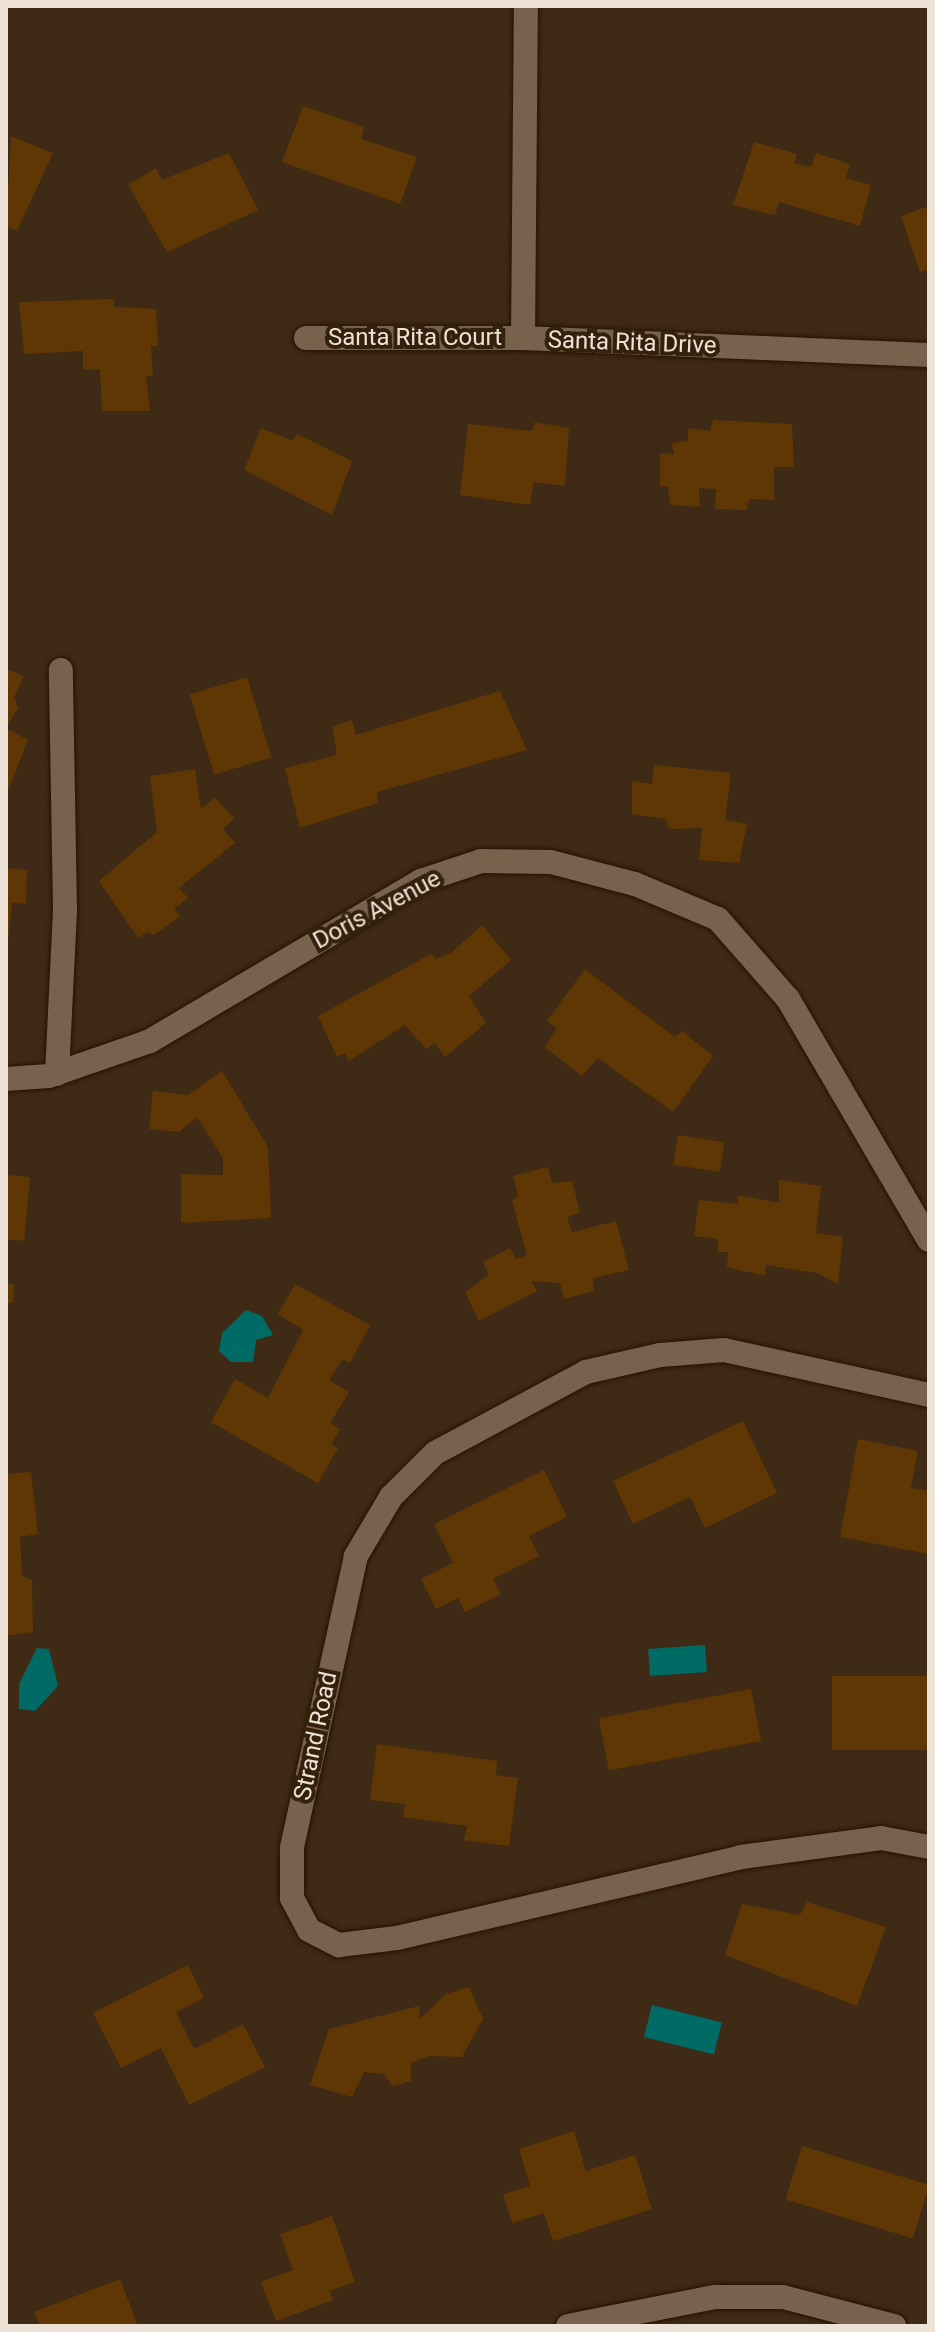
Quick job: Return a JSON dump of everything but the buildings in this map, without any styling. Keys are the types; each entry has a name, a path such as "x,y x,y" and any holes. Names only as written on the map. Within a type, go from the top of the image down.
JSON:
{"street":[{"name":"Santa Rita Drive","path":"526,6 523,338 929,355"},
{"name":"Santa Rita Court","path":"306,338 523,338"},
{"path":"57,1074 65,910 61,670"},
{"name":"Doris Avenue","path":"6,1079 57,1074 150,1041 421,881 481,861 551,862 635,884 718,919 788,999 929,1240"},
{"name":"Strand Road","path":"929,1395 724,1350 660,1355 586,1372 435,1453 391,1497 356,1556 292,1848 292,1898 309,1930 339,1945 397,1938 741,1857 881,1838 929,1847"},
{"path":"568,2326 715,2297 783,2297 894,2326"}],"water":[{"path":"246,1310 262,1316 273,1335 256,1340 253,1362 231,1362 219,1351 222,1333"},
{"path":"705,1645 707,1672 650,1676 648,1649"},
{"path":"37,1648 49,1649 58,1686 35,1711 19,1709 19,1684"},
{"path":"652,2005 722,2022 714,2054 644,2037"}]}
